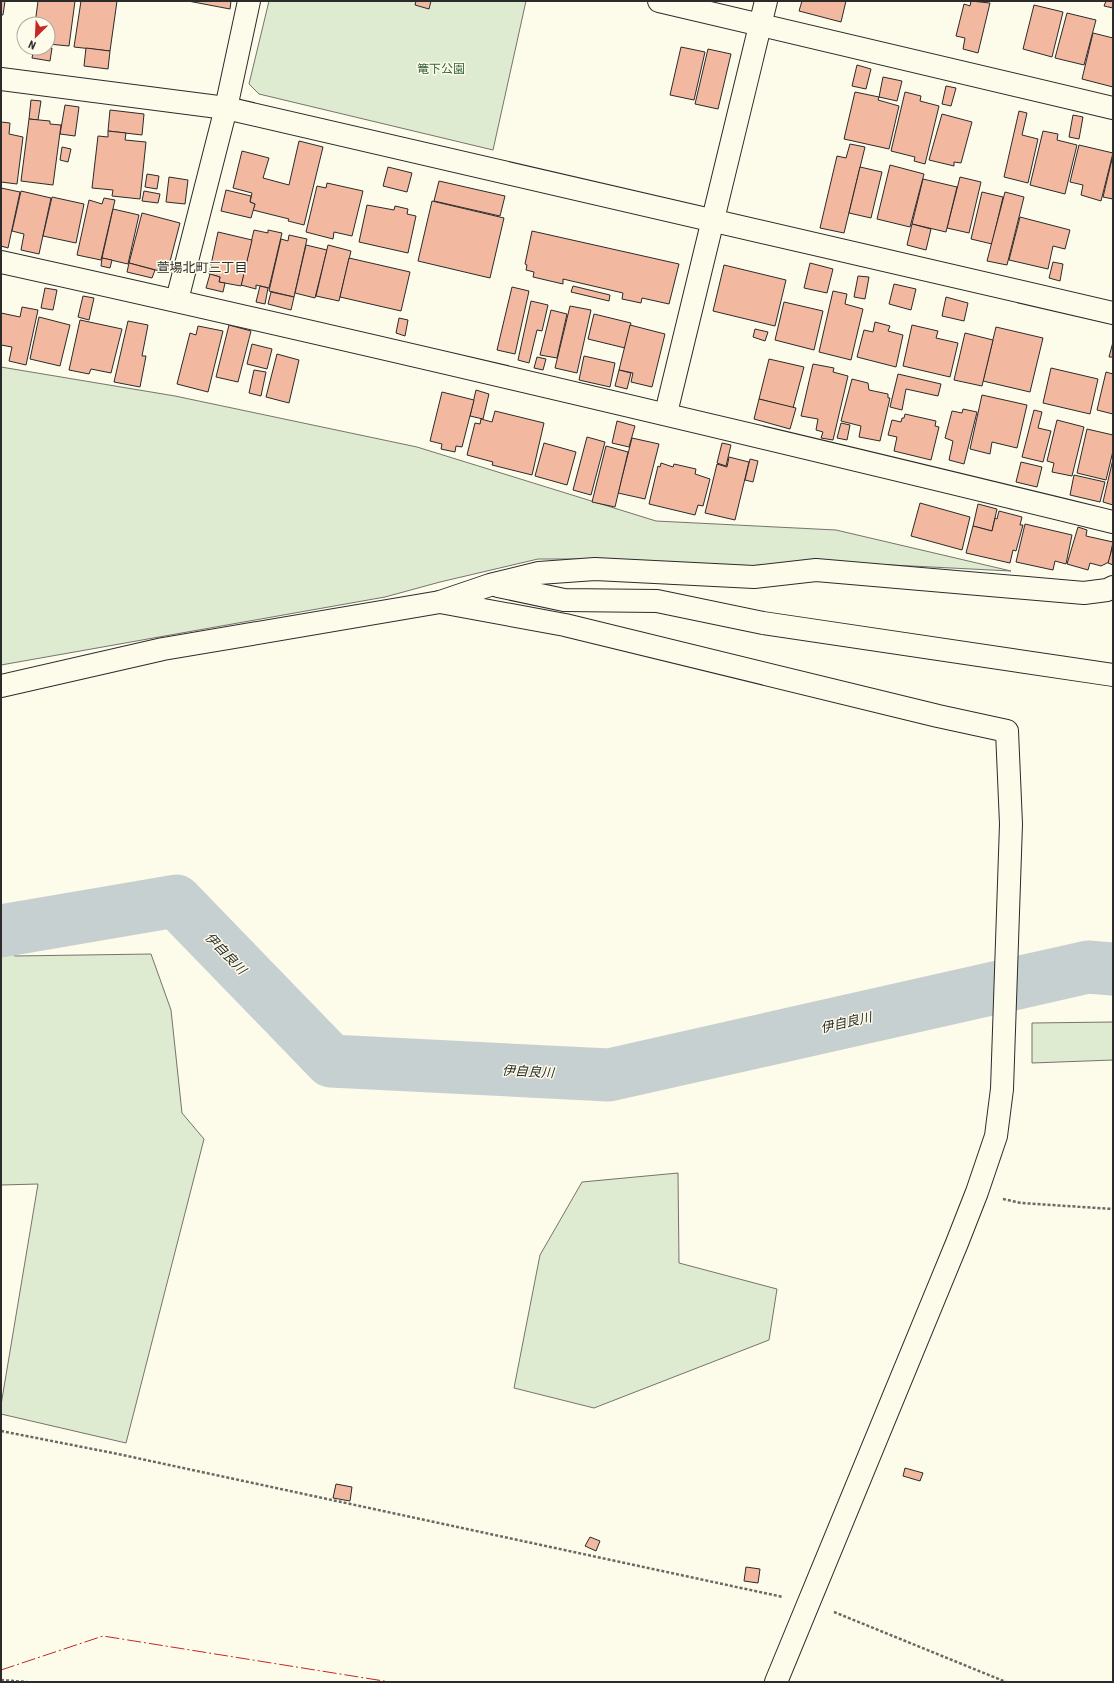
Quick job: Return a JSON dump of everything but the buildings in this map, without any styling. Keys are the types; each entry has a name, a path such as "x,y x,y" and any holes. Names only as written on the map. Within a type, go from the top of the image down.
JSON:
{"street":[{"path":"177,300 226,108 249,1"},
{"path":"659,1 1113,108"},
{"path":"666,414 766,1"},
{"path":"1,79 226,108 1113,313"},
{"path":"1,262 177,300 666,414 1113,522"},
{"path":"1,686 163,649 440,602 490,585 539,574 595,569 754,577 816,570 1084,593 1107,590 1113,587"},
{"path":"490,585 564,600 657,600 763,623 1113,675"},
{"path":"440,602 565,625 938,716 1007,731 1011,824 1002,1089 996,1136 977,1192 776,1682"}],"path":[{"path":"977,1192 1021,1203 1113,1210"},
{"path":"1,1431 118,1454 808,1602 1006,1682"},
{"path":"1,1680 27,1682"}],"green space":[{"name":"篭下公園","path":"269,1 526,1 493,150 259,94 249,84"},
{"path":"1,367 175,396 417,447 656,521 836,530 1011,571 812,561 748,566 600,559 538,559 440,582 385,597 1,665"},
{"path":"1,945 15,956 151,954 171,1010 182,1113 204,1139 126,1443 1,1414 1,1405 38,1184 1,1185"},
{"path":"1113,1022 1113,1060 1032,1063 1032,1023"},
{"path":"678,1173 679,1263 777,1289 769,1340 594,1408 514,1388 540,1255 582,1182"}],"waterway":[{"name":"伊自良川","path":"1,931 176,901 331,1061 609,1075 1088,967 1113,969"}],"power":[{"path":"1,1670 103,1636 390,1682"}],"district":[{"name":"萱場北町三丁目","path":"202,267"}]}
